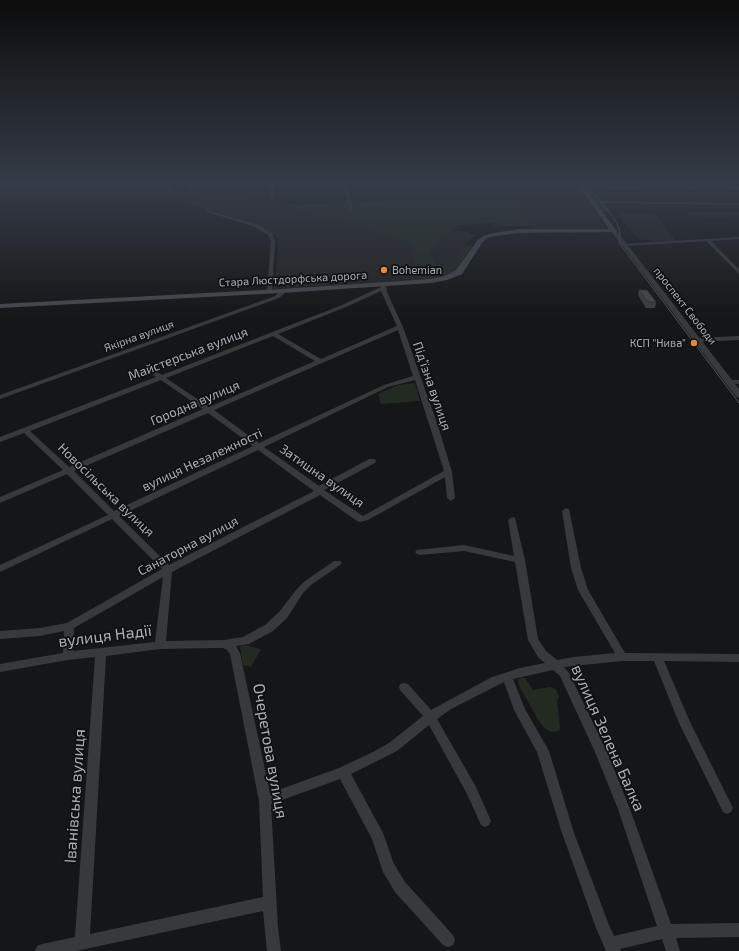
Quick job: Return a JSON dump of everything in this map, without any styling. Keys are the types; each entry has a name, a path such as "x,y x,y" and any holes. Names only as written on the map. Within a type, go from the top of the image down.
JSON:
{"main road":[{"name":"Стара Люстдорфська дорога","path":"0,306 383,287 431,281 456,274 462,270 479,242 485,237 495,234 519,231 614,231"}],"street":[{"path":"261,228 270,234 273,241 270,292"},
{"name":"проспект Свободи","path":"614,231 739,395"},
{"path":"624,245 739,238"},
{"path":"707,240 738,270"},
{"name":"Підʼїзна вулиця","path":"383,287 400,327 448,472 451,498"},
{"name":"Майстерська вулиця","path":"0,440 344,306 383,287"},
{"name":"Якірна вулиця","path":"0,397 276,297 281,294 281,291"},
{"name":"Городна вулиця","path":"0,500 400,327"},
{"path":"273,334 321,362"},
{"path":"698,340 739,338"},
{"name":"Затишна вулиця","path":"148,369 209,410 260,446 319,491 361,519 448,472"},
{"name":"вулиця Незалежності","path":"0,569 386,386 416,377"},
{"path":"729,382 739,382"},
{"name":"Новосільська вулиця","path":"25,430 158,558 168,570"},
{"name":"Санаторна вулиця","path":"69,626 168,570 319,491 372,461"},
{"path":"566,511 576,568 583,590 622,657"},
{"name":"вулиця Зелена Балка","path":"512,520 533,640 542,654 560,668 566,677 624,809 673,951"},
{"path":"420,552 464,548 520,560"},
{"name":"вулиця Надії","path":"0,668 68,656 101,652 160,646 219,644 246,641 269,628 283,614 300,591 311,580 337,563"},
{"path":"160,646 168,570"},
{"path":"68,656 69,626"},
{"name":"вулиця Надії","path":"0,635 40,632 69,626"},
{"name":"Очеретова вулиця","path":"219,644 231,647 235,653 265,801 269,903 274,951"},
{"name":"Іванівська вулиця","path":"82,942 101,652"},
{"path":"265,801 342,772 377,756 393,747 430,717 467,694 507,676 555,664 622,657 739,658"},
{"path":"657,657 685,723 728,808"},
{"path":"507,676 520,710 543,751 568,833 603,928 613,948 665,931 739,930"},
{"path":"404,687 430,717 472,790 485,821"},
{"path":"342,772 378,837 388,867 400,887 448,940"},
{"path":"42,951 269,903"}],"shaded area":[{"path":"265,228 359,228 414,246 411,281 274,289 279,240"},
{"path":"359,228 455,228 430,252 436,264 451,266 465,245 472,246 454,273 431,280 411,281 414,246"},
{"path":"629,228 666,228 676,241 659,242 640,239 635,236"},
{"path":"452,230 470,232 468,234 476,235 465,245 451,266 436,264 430,252"},
{"path":"415,383 420,401 381,404 378,394 398,385"},
{"path":"245,645 261,649 251,667 243,665 240,646"},
{"path":"525,678 533,690 550,687 556,689 559,698 557,700 560,729 558,731 552,732 545,729 539,721 519,686 518,679"}],"building":[{"path":"639,290 647,290 656,302 648,302"}],"tram line":[{"path":"619,228 619,243 739,403"}],"place":[{"name":"Bohemian","path":"384,270"},
{"name":"КСП \"Нива\"","path":"694,343"}]}
